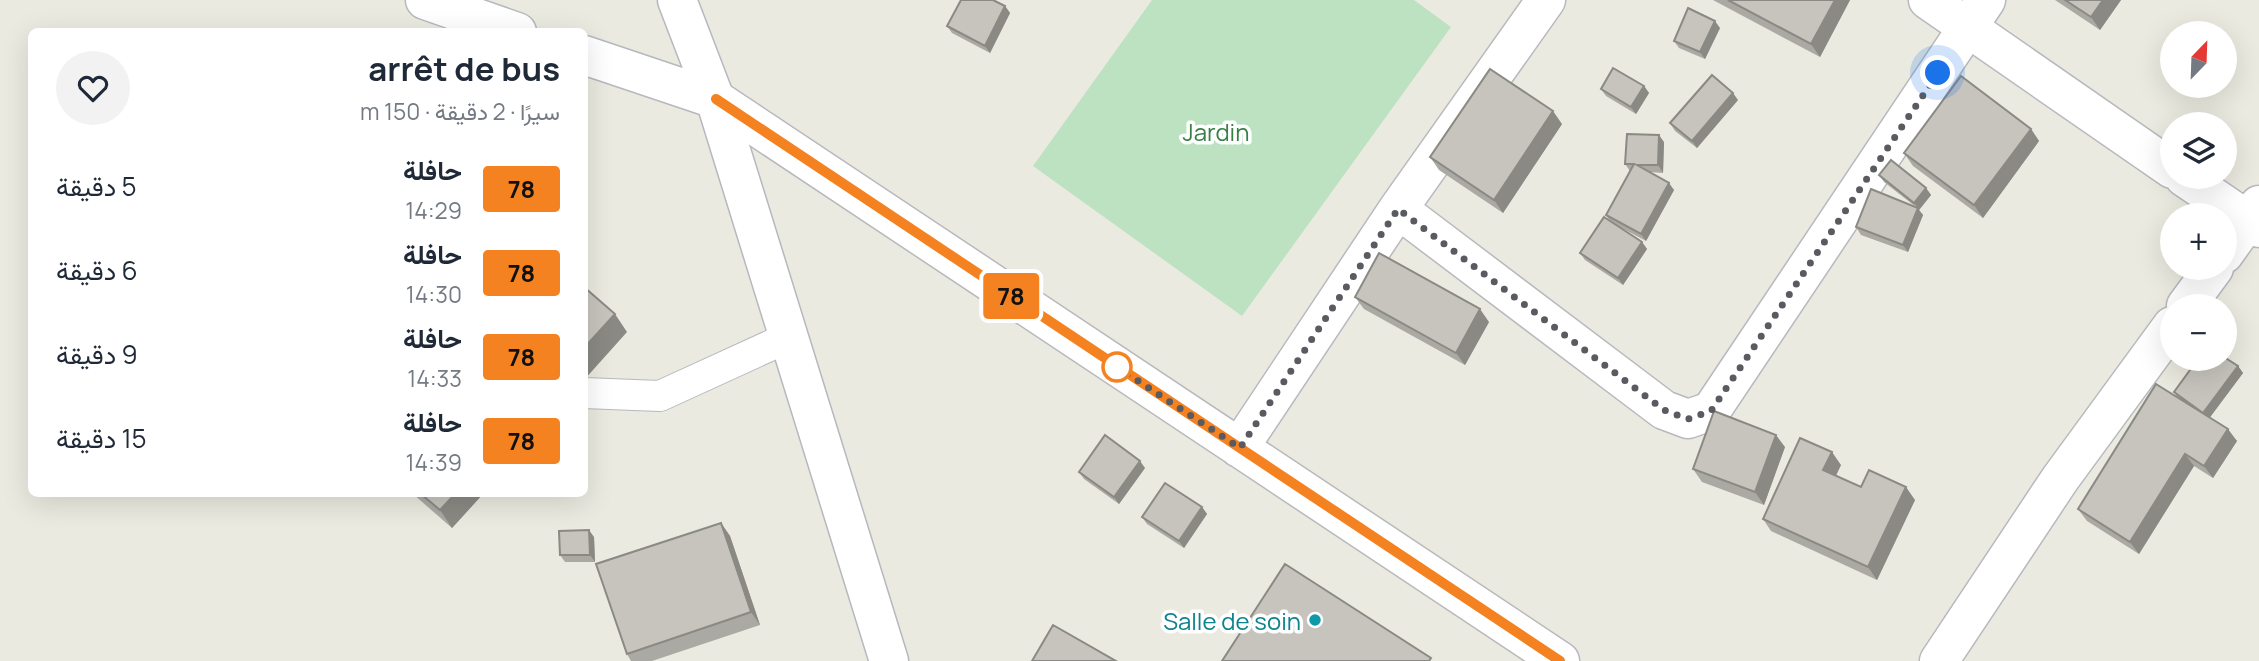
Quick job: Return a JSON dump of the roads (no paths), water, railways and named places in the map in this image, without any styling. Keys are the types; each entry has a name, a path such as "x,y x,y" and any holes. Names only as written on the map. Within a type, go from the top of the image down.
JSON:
{"street":[{"path":"425,0 506,28"},
{"path":"677,0 716,99 889,661"},
{"path":"1240,448 1398,209 1546,0"},
{"path":"1928,0 1977,14 2160,159"},
{"path":"1398,209 1664,410 1688,419 1711,411 1977,14"},
{"path":"588,56 716,99 1560,661"},
{"path":"2205,189 2255,218 2237,239"},
{"path":"1938,661 2060,479 2160,342"}],"lane":[{"path":"588,393 660,396 789,337"}],"place":[{"name":"Salle de soin","path":"1315,620"}],"park label":[{"name":"Jardin","path":"1216,131"}]}
